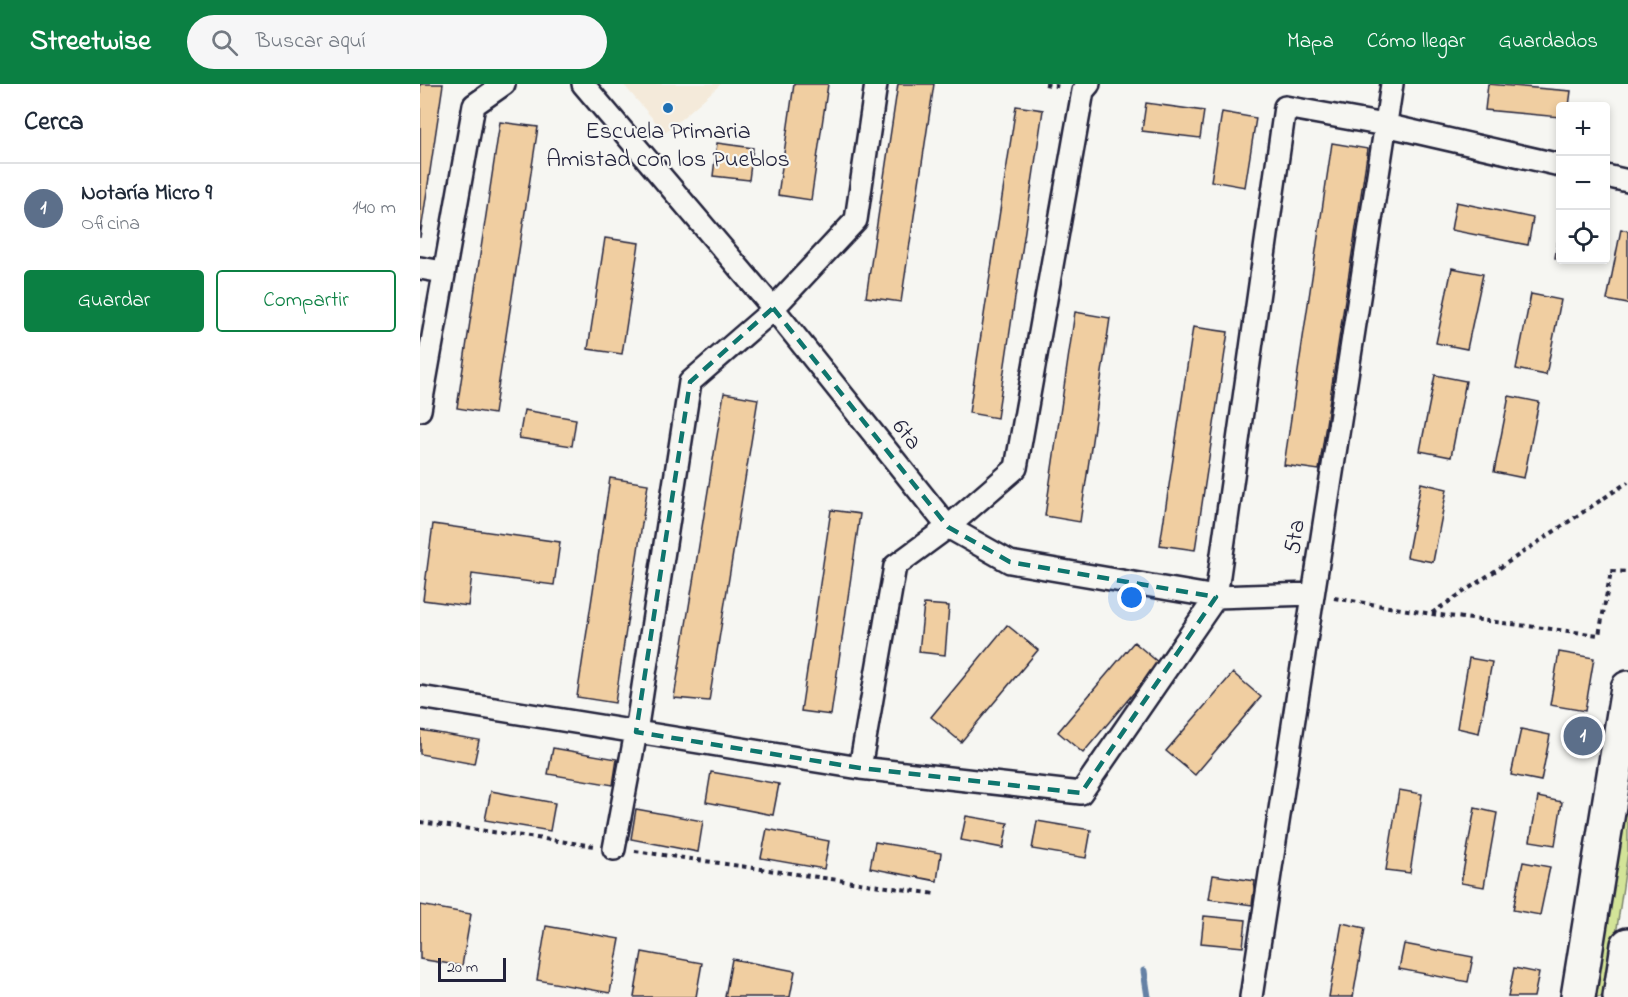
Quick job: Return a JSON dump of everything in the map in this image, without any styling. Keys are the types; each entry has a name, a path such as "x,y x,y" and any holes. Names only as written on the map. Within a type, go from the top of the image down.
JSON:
{"main road":[{"path":"1578,997 1628,688"},
{"path":"1620,997 1628,945"}],"street":[{"path":"420,411 474,105 504,84"},
{"name":"6ta","path":"584,84 773,308 948,527 1010,562 1216,597 1313,594"},
{"path":"614,849 636,732 690,382 773,308 856,220 876,84"},
{"path":"860,768 895,566 948,527 1016,468 1083,91 1089,84"},
{"name":"5ta","path":"1251,997 1392,84"},
{"path":"420,697 860,768 1081,793 1216,597 1285,107 1385,125 1556,164"},
{"path":"1610,177 1628,181"},
{"path":"420,268 443,272"}],"path":[{"path":"1432,614 1628,482"},
{"path":"1313,594 1432,614 1599,635 1611,571 1628,572"},
{"path":"420,822 936,894"}],"highlighted area":[{"path":"773,308 948,527 1010,562 1216,597 1081,793 860,768 636,732 690,382"}],"shaded area":[{"name":"Escuela Primaria Amistad con los Pueblos","path":"623,84 721,84 665,133"}],"green space":[{"path":"1628,755 1628,852 1607,997 1590,997"}],"building":[{"path":"420,84 443,84 420,238"},
{"path":"794,84 828,84 811,200 778,195"},
{"path":"898,84 934,84 901,302 866,297"},
{"path":"1488,84 1571,91 1570,102 1556,102 1556,117 1485,110"},
{"path":"1146,103 1204,111 1200,138 1142,131"},
{"path":"1016,106 1043,110 997,418 969,413"},
{"path":"1222,112 1256,118 1245,187 1211,181"},
{"path":"500,122 538,127 494,414 457,408"},
{"path":"717,143 753,148 749,180 713,176"},
{"path":"1332,143 1368,149 1319,470 1284,465"},
{"path":"1456,202 1533,218 1528,245 1451,230"},
{"path":"1621,229 1628,231 1628,304 1607,300"},
{"path":"605,238 639,243 622,354 588,349"},
{"path":"1452,268 1483,274 1467,349 1436,343"},
{"path":"1531,294 1561,300 1546,375 1516,369"},
{"path":"1075,312 1110,318 1080,522 1045,516"},
{"path":"1193,327 1228,332 1195,550 1160,545"},
{"path":"1435,375 1466,381 1451,457 1420,451"},
{"path":"724,393 758,399 709,701 674,698"},
{"path":"1509,396 1539,402 1524,478 1494,472"},
{"path":"524,410 576,419 572,446 519,438"},
{"path":"610,478 648,484 615,703 577,697"},
{"path":"1421,483 1447,489 1433,562 1407,557"},
{"path":"831,510 860,514 831,715 801,711"},
{"path":"433,524 560,542 554,585 472,574 468,606 423,600"},
{"path":"924,604 949,606 945,655 919,652"},
{"path":"1007,625 1038,650 961,742 931,717"},
{"path":"1134,642 1159,663 1083,753 1058,732"},
{"path":"1559,652 1594,658 1585,711 1550,705"},
{"path":"1469,658 1492,662 1479,733 1457,728"},
{"path":"1233,673 1261,697 1195,775 1166,751"},
{"path":"1521,729 1550,735 1541,781 1511,775"},
{"path":"420,730 479,740 474,764 420,754"},
{"path":"553,748 617,759 613,785 548,774"},
{"path":"711,772 779,784 773,815 706,802"},
{"path":"1399,790 1422,794 1410,873 1386,870"},
{"path":"491,791 555,803 550,831 485,820"},
{"path":"1538,797 1562,802 1555,845 1530,841"},
{"path":"1475,808 1497,813 1484,887 1461,883"},
{"path":"636,809 703,821 698,852 631,839"},
{"path":"966,816 1008,823 1003,848 961,840"},
{"path":"1037,821 1091,830 1086,858 1032,849"},
{"path":"767,829 829,841 824,869 761,858"},
{"path":"875,842 941,853 937,881 870,868"},
{"path":"1523,862 1550,867 1540,915 1513,910"},
{"path":"1213,875 1255,881 1252,905 1209,899"},
{"path":"420,905 471,914 462,966 420,959"},
{"path":"1204,916 1246,920 1243,947 1201,943"},
{"path":"1342,923 1365,928 1353,997 1329,997"},
{"path":"546,926 620,939 610,993 537,980"},
{"path":"1404,944 1473,957 1468,982 1399,969"},
{"path":"642,952 702,963 696,997 634,997"},
{"path":"732,959 795,971 790,997 725,997"},
{"path":"1514,968 1539,973 1534,997 1508,997"}],"waterway":[{"path":"1144,971 1148,997"}],"place":[{"name":"Escuela Primaria Amistad con los Pueblos","path":"668,108"},
{"name":"Notaría Micro 9","path":"1583,736"}]}
